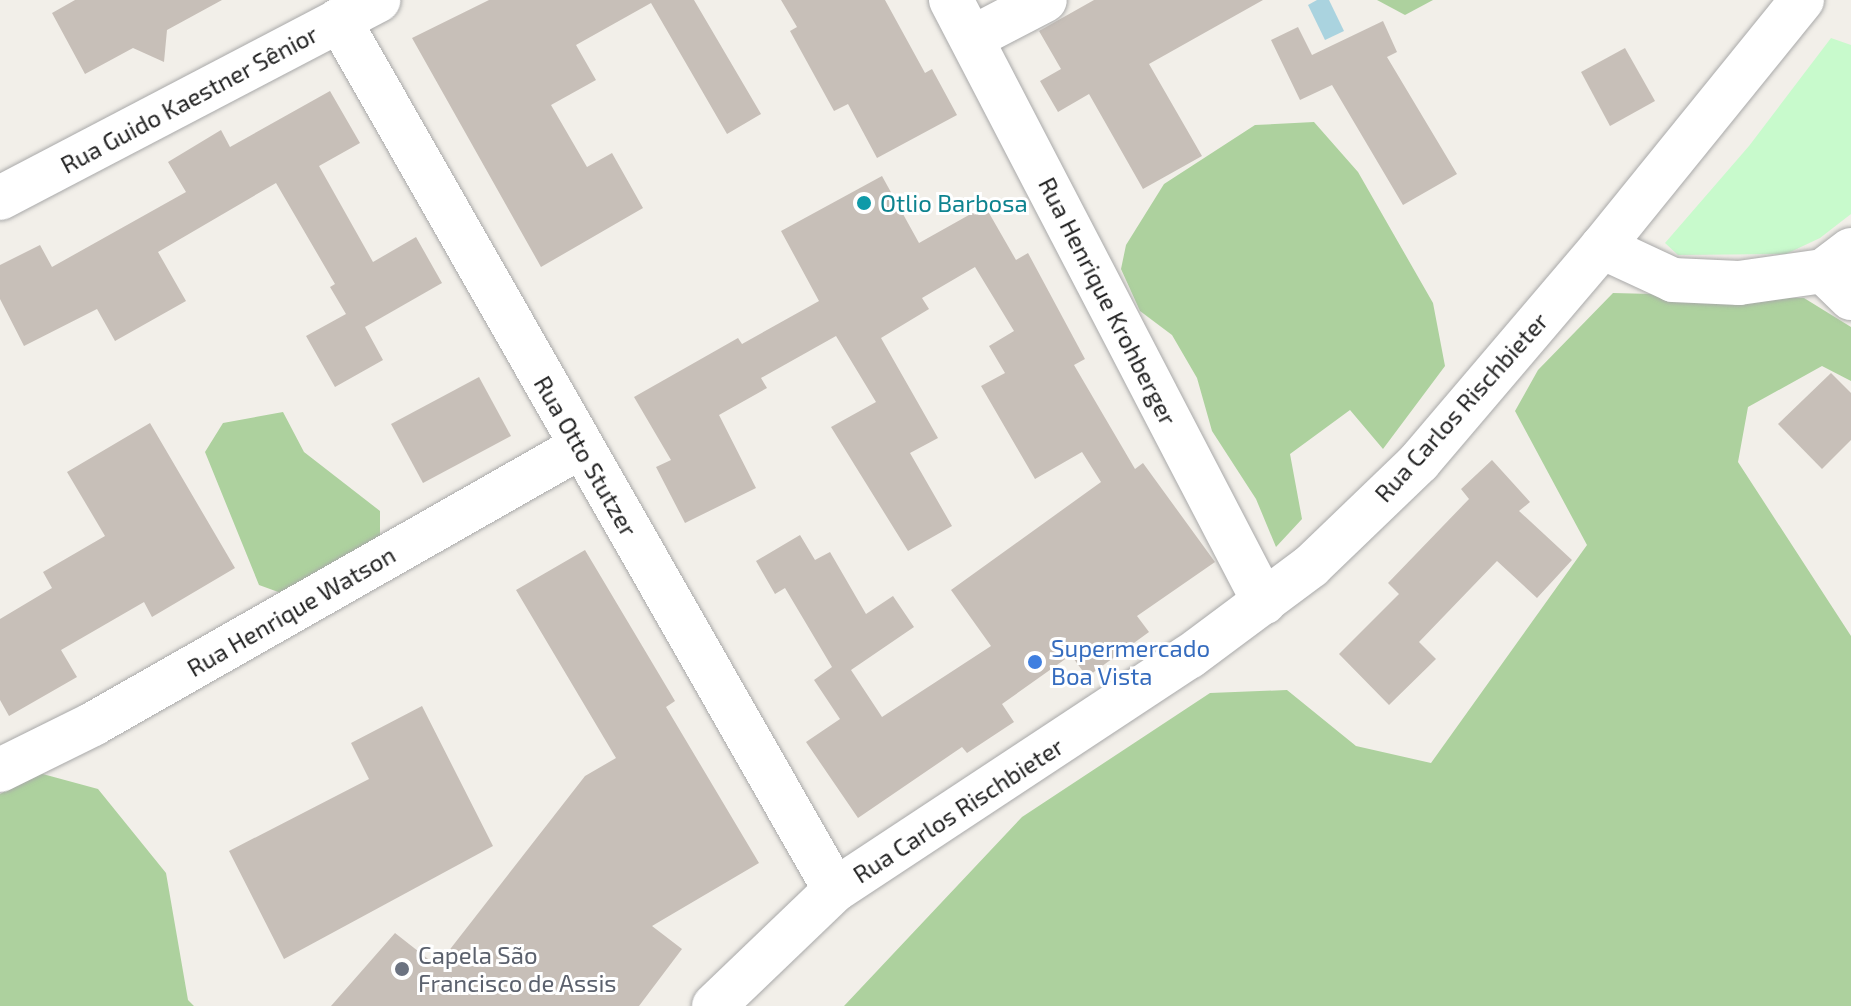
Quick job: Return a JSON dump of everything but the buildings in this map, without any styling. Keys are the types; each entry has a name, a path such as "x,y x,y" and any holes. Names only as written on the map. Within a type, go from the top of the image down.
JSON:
{"street":[{"name":"Rua Guido Kaestner Sênior","path":"0,198 378,0"},
{"name":"Rua Henrique Krohberger","path":"951,0 1264,602"},
{"path":"972,38 1045,0"},
{"name":"Rua Carlos Rischbieter","path":"714,1006 835,890 1189,657 1311,566 1419,462 1602,247 1802,0"},
{"name":"Rua Otto Stutzer","path":"339,20 835,890"},
{"path":"1602,247 1673,280 1739,283 1842,273"},
{"name":"Rua Henrique Watson","path":"0,770 93,724 580,447"}],"green space":[{"path":"1377,0 1433,0 1405,15"},
{"path":"1831,38 1851,45 1851,214 1820,238 1786,254 1678,255 1665,243 1749,146"},
{"path":"1314,122 1358,172 1433,303 1445,366 1383,449 1350,410 1290,454 1302,519 1276,547 1256,499 1212,431 1197,378 1172,335 1140,311 1121,269 1126,245 1164,184 1255,125"},
{"path":"1613,293 1804,298 1851,327 1851,381 1822,366 1748,407 1738,462 1851,636 1851,1006 844,1006 1022,817 1210,693 1287,690 1356,746 1431,763 1587,545 1515,411 1538,370"},
{"path":"283,412 304,452 380,511 380,545 281,593 259,585 205,452 223,423"},
{"path":"39,773 98,789 166,873 188,1000 194,1006 0,1006 0,794"}],"water":[{"path":"1317,0 1329,0 1344,31 1325,40 1308,5"}],"place":[{"name":"Otlio Barbosa","path":"864,203"},
{"name":"Supermercado Boa Vista","path":"1035,662"},
{"name":"Capela São Francisco de Assis","path":"402,969"}]}
